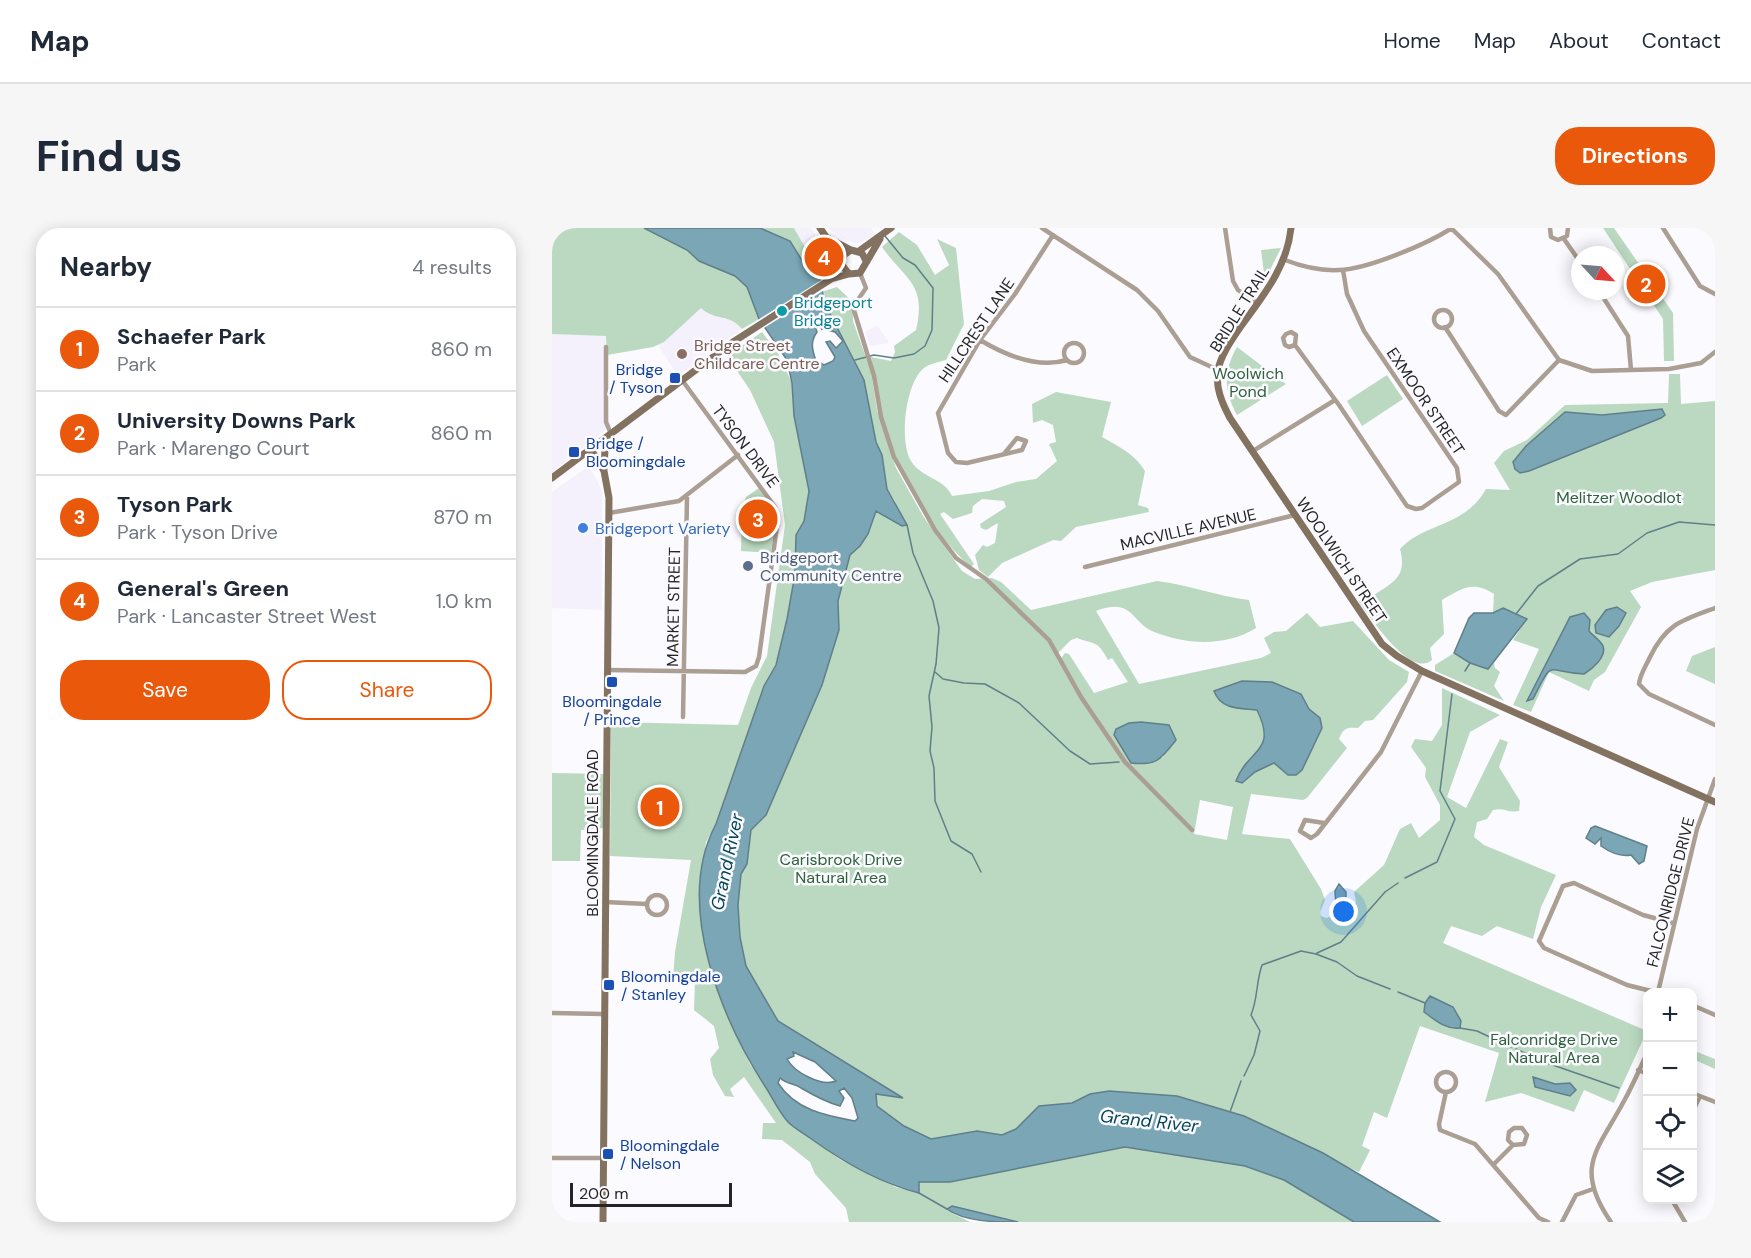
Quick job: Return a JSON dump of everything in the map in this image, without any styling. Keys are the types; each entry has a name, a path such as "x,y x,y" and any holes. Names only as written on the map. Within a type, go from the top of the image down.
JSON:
{"main road":[{"path":"820,228 849,274"},
{"name":"BRIDLE TRAIL","path":"1218,370 1231,341 1285,261 1291,228"},
{"path":"552,478 739,338 828,281 860,273 880,239 890,229"},
{"path":"828,238 855,251 866,261"},
{"path":"828,281 842,262 855,251 880,239"},
{"name":"WOOLWICH STREET","path":"1218,370 1218,386 1224,408 1382,644 1422,671 1715,802"},
{"path":"604,471 605,449 611,434"},
{"name":"BLOOMINGDALE ROAD","path":"591,449 604,471 609,498 603,1222"}],"street":[{"path":"1042,228 1137,290 1158,311 1190,357 1218,370"},
{"path":"1225,228 1233,281 1238,290 1257,303"},
{"path":"1285,261 1312,269 1342,270 1412,249 1452,228 1498,274 1559,360 1592,371 1631,370 1691,366 1709,358 1715,352"},
{"path":"1550,228 1554,239 1564,239"},
{"path":"1564,239 1568,228"},
{"path":"1663,228 1700,286 1715,294"},
{"name":"HILLCREST LANE","path":"1004,454 1017,438 1026,441 1022,450 967,463 956,462 948,453 938,418 940,408 980,340 1015,294 1053,235"},
{"path":"1564,239 1571,249"},
{"name":"EXMOOR STREET","path":"1335,400 1407,506 1422,508 1459,482 1457,468 1364,331 1347,294 1342,270"},
{"path":"860,273 866,288 853,307 857,328 869,359 881,417 897,463 935,530 956,558 987,579 1049,640 1081,697 1125,762 1192,830"},
{"path":"1605,300 1628,336 1631,370"},
{"path":"1445,327 1503,414 1510,414 1559,360"},
{"path":"980,340 1010,357 1056,363 1066,360 1075,363 1081,361 1084,356 1082,346 1072,343 1067,347 1064,353 1066,360"},
{"path":"1253,451 1335,400 1295,345"},
{"path":"606,347 606,422 611,434"},
{"name":"TYSON DRIVE","path":"682,380 775,507 777,526 759,657 751,671 684,671"},
{"path":"609,513 687,497 738,455"},
{"name":"MARKET STREET","path":"683,717 687,497"},
{"name":"MACVILLE AVENUE","path":"1085,567 1296,515"},
{"path":"1715,608 1679,621 1665,632 1654,647 1640,684 1649,694 1715,725"},
{"path":"607,670 684,671"},
{"path":"1324,823 1305,820 1300,831 1311,838 1324,823 1381,752 1422,671"},
{"name":"FALCONRIDGE DRIVE","path":"1658,988 1707,798 1715,779"},
{"path":"1643,989 1627,985 1544,948 1539,941 1541,931 1563,886 1568,883 1574,883 1643,915 1673,923"},
{"path":"605,902 647,904 656,895 663,898 667,905 664,912 657,915 651,913 647,904"},
{"path":"1697,1007 1715,1015"},
{"path":"552,1013 603,1014"},
{"path":"1611,1222 1593,1189 1593,1156 1600,1139 1624,1102 1643,1059"},
{"path":"1638,1070 1643,1072"},
{"path":"1446,1092 1440,1090 1436,1081 1439,1075 1448,1072 1454,1076 1456,1085 1446,1092 1439,1124 1440,1130 1475,1144 1539,1218 1548,1222"},
{"path":"1697,1095 1715,1102"},
{"path":"1697,1102 1700,1096"},
{"path":"1514,1128 1522,1128 1527,1135 1526,1142 1519,1146 1513,1145 1508,1140 1509,1132 1514,1128"},
{"path":"1494,1164 1513,1145"},
{"path":"552,1158 604,1158"},
{"path":"1562,1222 1575,1195 1593,1189"},
{"path":"1674,1204 1685,1222"}],"shaded area":[{"path":"794,228 811,228 819,241 806,249"},
{"path":"828,228 871,228 876,235 859,243 845,240"},
{"path":"701,308 707,314 734,319 742,329 678,376 658,345"},
{"path":"877,325 889,343 870,346 865,332"},
{"path":"552,334 606,336 611,425 552,472"},
{"path":"589,466 602,490 602,610 552,608 552,492"}],"green space":[{"path":"552,228 644,228 687,250 699,261 735,276 747,287 759,319 742,329 732,321 711,315 701,308 664,342 653,347 607,355 606,336 552,334"},
{"path":"760,228 794,228 806,249 819,241 829,256 827,274 820,279 803,262 790,241"},
{"path":"1603,228 1614,228 1673,313 1674,361 1664,361 1663,319 1625,261 1625,246 1615,246"},
{"path":"899,232 917,245 935,275 949,265 937,239 956,248 964,324 946,360 924,368 912,386 906,413 905,441 907,452 915,467 944,485 952,496 989,491 1016,482 1036,479 1057,461 1049,444 1056,442 1053,425 1042,420 1033,423 1032,404 1056,392 1111,402 1102,437 1131,455 1145,471 1138,505 1148,508 1149,512 1076,527 1061,541 1053,540 1002,563 988,577 979,570 975,555 983,545 987,547 995,543 998,523 986,530 981,528 980,524 1006,507 1004,501 982,499 973,506 972,513 953,519 944,512 940,514 974,564 971,567 955,552 927,516 904,476 881,412 871,357 891,361 895,352 894,346 916,330 919,302 916,292 906,275 882,247"},
{"path":"1281,248 1265,280 1261,250"},
{"path":"837,287 853,302 853,321 871,372 877,410 896,468 923,516 962,571 975,579 992,578 1001,582 1031,610 1157,581 1249,600 1256,628 1219,641 1191,641 1165,636 1145,627 1130,612 1117,607 1096,611 1139,684 1261,658 1271,653 1264,638 1274,632 1286,631 1307,613 1320,627 1353,621 1389,660 1409,672 1407,682 1373,720 1365,721 1358,728 1344,730 1339,739 1347,748 1307,798 1303,800 1251,794 1242,834 1290,839 1321,889 1325,900 1320,912 1321,916 1326,918 1349,911 1356,902 1354,892 1384,865 1400,829 1411,823 1419,838 1440,820 1440,805 1425,777 1426,768 1411,747 1415,739 1432,741 1442,725 1442,688 1500,715 1470,732 1447,797 1466,808 1500,739 1508,742 1499,767 1520,801 1519,811 1493,810 1487,819 1477,822 1474,837 1484,845 1556,875 1541,907 1533,939 1497,926 1482,936 1451,926 1443,943 1643,1029 1643,1040 1614,1103 1584,1090 1574,1112 1521,1093 1485,1102 1499,1053 1420,1026 1387,1118 1374,1112 1362,1146 1370,1150 1359,1172 1177,1096 1109,1091 1090,1094 1072,1103 1039,1106 1016,1129 1002,1135 977,1131 931,1139 904,1126 877,1106 876,1093 900,1098 778,1021 746,966 740,937 738,905 741,874 747,864 751,830 766,815 822,685 839,630 838,601 850,554 860,546 868,534 876,511 902,526 895,501 887,489 882,455 876,442 864,380 825,303 824,291","holes":["1077,638 1098,646 1108,660 1112,658 1128,682 1094,693 1069,654 1065,653 1059,661 1056,655 1071,640","1272,682 1301,694 1309,709 1320,718 1322,728 1302,770 1287,775 1274,762 1255,772 1242,783 1239,774 1262,745 1264,731 1257,710 1227,706","1141,722 1168,725 1176,740 1162,758","1200,800 1233,807 1227,840 1194,834"]},
{"path":"762,332 779,355 792,383 794,416 809,491 804,521 796,535 795,574 776,665 764,686 716,824 706,842 699,905 721,1001 750,1064 788,1122 839,1159 895,1187 919,1193 918,1182 950,1182 1125,1147 1245,1166 1284,1180 1354,1222 1018,1222 952,1206 952,1213 970,1222 849,1222 846,1208 815,1174 810,1162 782,1140 762,1139 763,1123 776,1123 744,1077 730,1089 734,1097 725,1096 713,1075 710,1059 719,1048 714,1026 694,1010 695,980 673,979 675,952 691,860 610,856 611,722 738,725 751,688 767,656 785,525 774,442 750,390 727,356"},
{"name":"Woolwich Pond","path":"1237,347 1286,384 1237,415 1230,398 1227,373"},
{"name":"Melitzer Woodlot","path":"1669,374 1680,374 1681,404 1715,401 1715,570 1652,582 1630,591 1641,607 1605,672 1594,680 1589,691 1549,672 1531,712 1513,705 1539,649 1513,640 1527,619 1493,613 1494,594 1487,590 1480,587 1467,588 1442,600 1444,634 1430,648 1432,660 1423,664 1402,654 1359,602 1367,594 1374,595 1398,577 1402,566 1400,549 1410,540 1467,511 1486,489 1510,490 1494,463 1504,451 1527,440 1565,405 1668,403"},
{"path":"1387,375 1403,399 1362,426 1347,401"},
{"path":"759,488 773,512 774,533 771,553 741,551 742,511 746,497"},
{"path":"1715,647 1715,684 1686,671 1692,656"},
{"path":"1454,653 1470,663 1488,669 1494,663 1495,668 1500,672 1494,686 1504,701 1435,671 1435,665"},
{"path":"552,773 605,774 605,828 581,830 580,861 552,861"},
{"path":"1697,1052 1715,1059 1715,1069 1697,1061"}],"water":[{"name":"Grand River","path":"644,228 760,228 790,241 803,262 820,279 825,304 864,380 876,442 882,455 887,489 907,525 902,526 876,511 868,534 850,555 838,601 839,630 822,685 766,815 751,830 747,864 741,874 738,905 740,937 746,966 778,1021 903,1098 876,1094 877,1106 904,1126 931,1139 977,1131 1002,1135 1016,1129 1039,1106 1072,1103 1090,1094 1109,1091 1177,1096 1244,1116 1323,1153 1440,1222 1354,1222 1284,1180 1245,1166 1125,1147 950,1182 919,1182 919,1193 890,1184 848,1163 788,1122 751,1063 720,997 701,925 700,890 704,856 764,686 776,665 795,574 796,535 804,521 809,491 794,416 792,383 787,360 759,319 747,287 735,276 699,261 687,250","holes":["817,318 822,330 821,319 830,321 832,327 827,326 827,330 835,332 843,341 836,348 830,341 826,342 835,357 833,361 824,365 816,361 813,349 813,339 817,332 813,319","793,1052 815,1062 836,1081 824,1082 802,1074 787,1059 794,1056","780,1078 840,1106 844,1098 839,1091 844,1088 852,1098 858,1118 855,1121 813,1111 794,1100 778,1083"]},
{"path":"1662,409 1665,415 1661,418 1529,471 1520,473 1515,469 1513,462 1526,446 1565,412 1602,415"},
{"path":"1617,607 1626,613 1619,626 1609,637 1596,633 1595,625 1606,610"},
{"path":"1503,608 1527,619 1488,669 1470,663 1454,653 1469,618 1474,613 1493,613"},
{"path":"1584,613 1590,620 1589,631 1603,646 1601,658 1584,674 1556,670 1548,672 1533,699 1527,701 1570,617"},
{"path":"1242,681 1272,682 1301,694 1309,709 1320,718 1322,728 1302,770 1296,775 1288,775 1274,763 1255,772 1242,783 1236,781 1241,770 1263,743 1263,724 1257,710 1226,705 1221,702 1214,691"},
{"path":"1129,723 1169,725 1176,740 1158,760 1140,764 1131,763 1114,735 1116,729"},
{"path":"1595,826 1647,846 1644,861 1639,864 1631,855 1620,855 1608,851 1601,846 1601,838 1595,844 1586,838 1591,828"},
{"path":"1339,884 1346,892 1346,900 1339,907 1336,906 1335,891"},
{"path":"1430,996 1453,1007 1461,1021 1460,1028 1445,1026 1424,1012 1425,1003"},
{"path":"1533,1077 1555,1084 1570,1083 1576,1090 1570,1096 1535,1087"},
{"path":"952,1206 1018,1222 962,1217 947,1209"}],"pier":[{"name":"Bridgeport Bridge","path":"823,279 826,289 761,330 756,321"}],"waterway":[{"path":"855,360 874,355 894,358 914,354 925,346 932,330 933,288 915,265 903,258 885,236"},
{"path":"1516,614 1538,586 1580,559 1618,554 1647,533 1679,522 1715,525"},
{"path":"907,525 913,553 933,601 939,628 936,664 929,696 932,727 930,751 934,768 935,801 951,841 972,854 981,872"},
{"path":"1465,671 1470,663"},
{"path":"935,672 943,679 985,684 1019,703 1070,751 1090,764 1119,762"},
{"path":"1405,878 1437,862 1455,819 1440,791 1452,694"},
{"path":"1317,953 1341,942 1385,892 1398,883"},
{"path":"1244,1076 1254,1055 1260,1031 1251,1015 1262,965 1301,951 1337,962 1357,976 1390,989"},
{"path":"1398,992 1425,1003"},
{"path":"1460,1028 1477,1031 1511,1047"},
{"path":"1516,1049 1547,1063 1619,1088"},
{"path":"1230,1112 1241,1081"},
{"path":"919,1193 947,1209"}],"place":[{"name":"General's Green","path":"824,257"},
{"name":"University Downs Park","path":"1646,284"},
{"name":"Bridgeport Bridge","path":"782,311"},
{"name":"Bridge Street Childcare Centre","path":"682,354"},
{"name":"Bridge / Tyson","path":"675,378"},
{"name":"Bridge / Bloomingdale","path":"574,452"},
{"name":"Tyson Park","path":"758,519"},
{"name":"Bridgeport Variety","path":"583,528"},
{"name":"Bridgeport Community Centre","path":"748,566"},
{"name":"Bloomingdale / Prince","path":"612,682"},
{"name":"Schaefer Park","path":"660,807"},
{"name":"Bloomingdale / Stanley","path":"609,985"},
{"name":"Bloomingdale / Nelson","path":"608,1154"}],"park label":[{"name":"Carisbrook Drive Natural Area","path":"841,868"},
{"name":"Falconridge Drive Natural Area","path":"1554,1048"}]}
